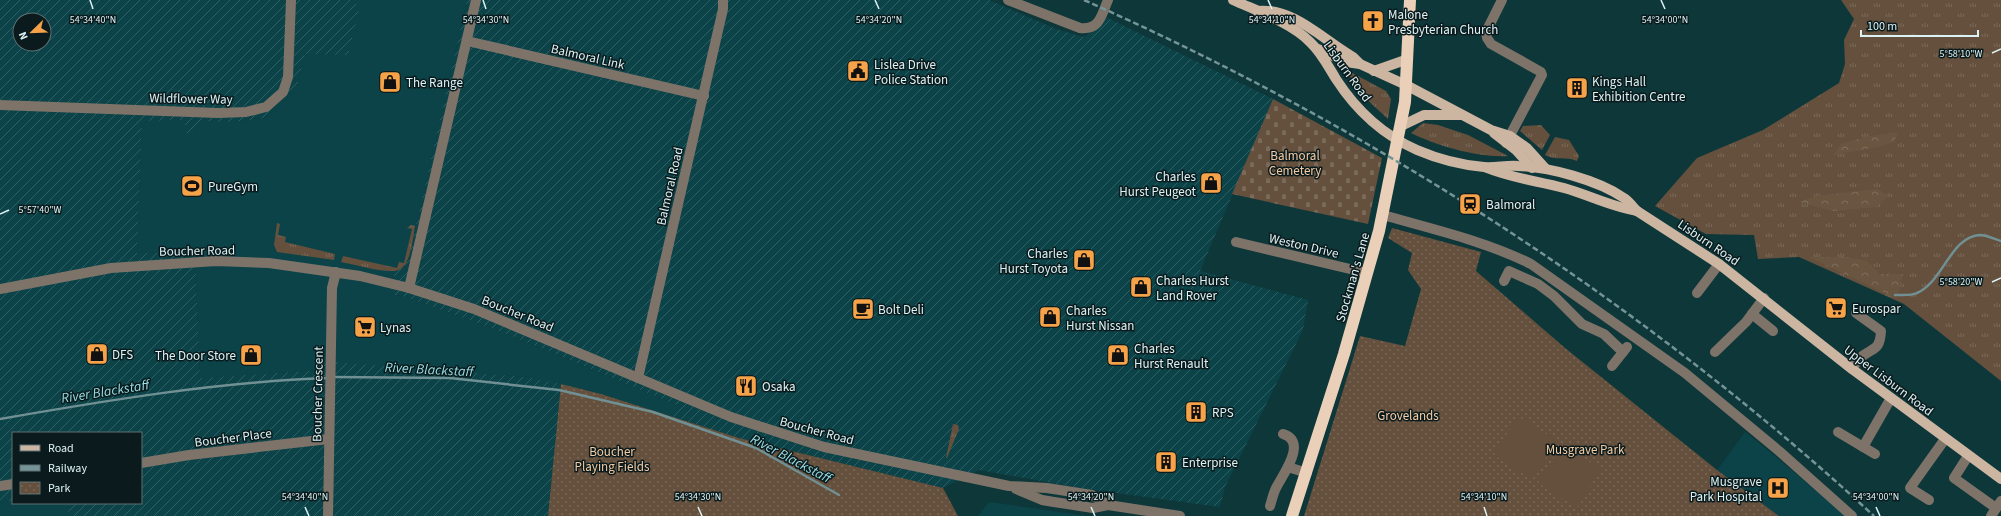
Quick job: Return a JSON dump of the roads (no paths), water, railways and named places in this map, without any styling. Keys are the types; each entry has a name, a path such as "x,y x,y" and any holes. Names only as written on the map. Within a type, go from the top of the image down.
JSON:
{"highway":[{"name":"Stockman's Lane","path":"1291,514 1307,472 1344,354 1383,215 1401,126 1408,59 1410,0"}],"main road":[{"name":"Lisburn Road","path":"1233,0 1257,10 1301,34 1316,48 1348,98 1369,120 1385,132 1409,146 1436,157 1487,168 1501,174 1564,188 1620,208 1637,211"},
{"path":"1257,10 1270,9 1298,22 1353,57 1360,64 1406,85 1508,140 1527,148 1545,168"},
{"path":"1316,48 1346,62 1360,64"},
{"path":"1374,71 1408,59"},
{"path":"1401,126 1424,115 1462,115"},
{"path":"1508,140 1537,174 1561,181 1564,188"},
{"name":"Lisburn Road","path":"1487,168 1503,165 1545,168 1573,175 1606,189 1624,198 1637,211 1719,264 1764,298"},
{"name":"Upper Lisburn Road","path":"1764,298 1852,369 2001,479"}],"street":[{"name":"Wildflower Way","path":"0,105 218,113 246,112 266,107 283,92 288,77 291,0"},
{"path":"409,288 476,0"},
{"name":"Balmoral Road","path":"638,378 704,96 723,9 723,0"},
{"path":"1008,0 1080,28 1089,29 1098,24 1108,0"},
{"path":"1502,0 1486,32 1487,38 1491,44 1542,72 1542,75 1508,140"},
{"name":"Balmoral Link","path":"467,41 704,96"},
{"path":"1383,215 1509,253 1531,264 1685,374 1774,447 1852,516"},
{"name":"Weston Drive","path":"1236,242 1367,273"},
{"name":"Boucher Road","path":"0,289 111,268 178,262 216,261 269,263 336,272 409,288 481,311 731,417 824,448 1009,486 1047,488 1092,495 1108,505 1180,516"},
{"path":"1697,292 1719,264"},
{"path":"1504,281 1509,271 1538,284 1554,296 1582,324 1604,334 1625,350 1612,366"},
{"name":"Boucher Crescent","path":"328,516 332,288 336,272"},
{"path":"1715,352 1752,314 1764,298"},
{"path":"1582,324 1593,308"},
{"path":"1852,369 1860,358 1878,346 1881,331 1856,313"},
{"path":"1752,314 1773,331"},
{"path":"1863,447 1890,398"},
{"path":"1838,432 1875,454"},
{"path":"1270,506 1276,488 1288,467 1294,448 1293,440 1289,436 1283,434"},
{"name":"Boucher Place","path":"142,463 189,455 329,439"},
{"path":"1928,500 1910,488 1945,439"},
{"path":"1968,456 1954,478 1996,508"},
{"path":"1288,467 1307,472"},
{"path":"0,486 12,484"}],"waterway":[{"path":"1895,295 1915,294 1926,287 1934,279 1954,251 1970,237 1982,235 2001,241"},
{"name":"River Blackstaff","path":"333,377 450,378 559,390 653,412 756,448 839,495"},
{"name":"River Blackstaff","path":"0,419 164,393 246,383 328,378"}],"railway":[{"path":"1084,0 1191,50 1297,105 1400,163 1500,226 1598,292 1693,363 1785,438 1874,516"}],"place":[{"name":"Malone Presbyterian Church","path":"1373,21"},
{"name":"Lislea Drive Police Station","path":"858,71"},
{"name":"The Range","path":"390,82"},
{"name":"Kings Hall Exhibition Centre","path":"1577,88"},
{"name":"Charles Hurst Peugeot","path":"1211,183"},
{"name":"PureGym","path":"192,186"},
{"name":"Balmoral","path":"1470,204"},
{"name":"Charles Hurst Toyota","path":"1084,260"},
{"name":"Charles Hurst Land Rover","path":"1141,287"},
{"name":"Eurospar","path":"1836,308"},
{"name":"Bolt Deli","path":"863,309"},
{"name":"Charles Hurst Nissan","path":"1050,317"},
{"name":"Lynas","path":"365,327"},
{"name":"DFS","path":"97,354"},
{"name":"The Door Store","path":"251,355"},
{"name":"Charles Hurst Renault","path":"1118,355"},
{"name":"Osaka","path":"746,386"},
{"name":"RPS","path":"1196,412"},
{"name":"Enterprise","path":"1166,462"},
{"name":"Musgrave Park Hospital","path":"1778,488"}],"park label":[{"name":"Balmoral Cemetery","path":"1295,162"},
{"name":"Grovelands","path":"1408,415"},
{"name":"Musgrave Park","path":"1585,449"},
{"name":"Boucher Playing Fields","path":"612,458"}]}
